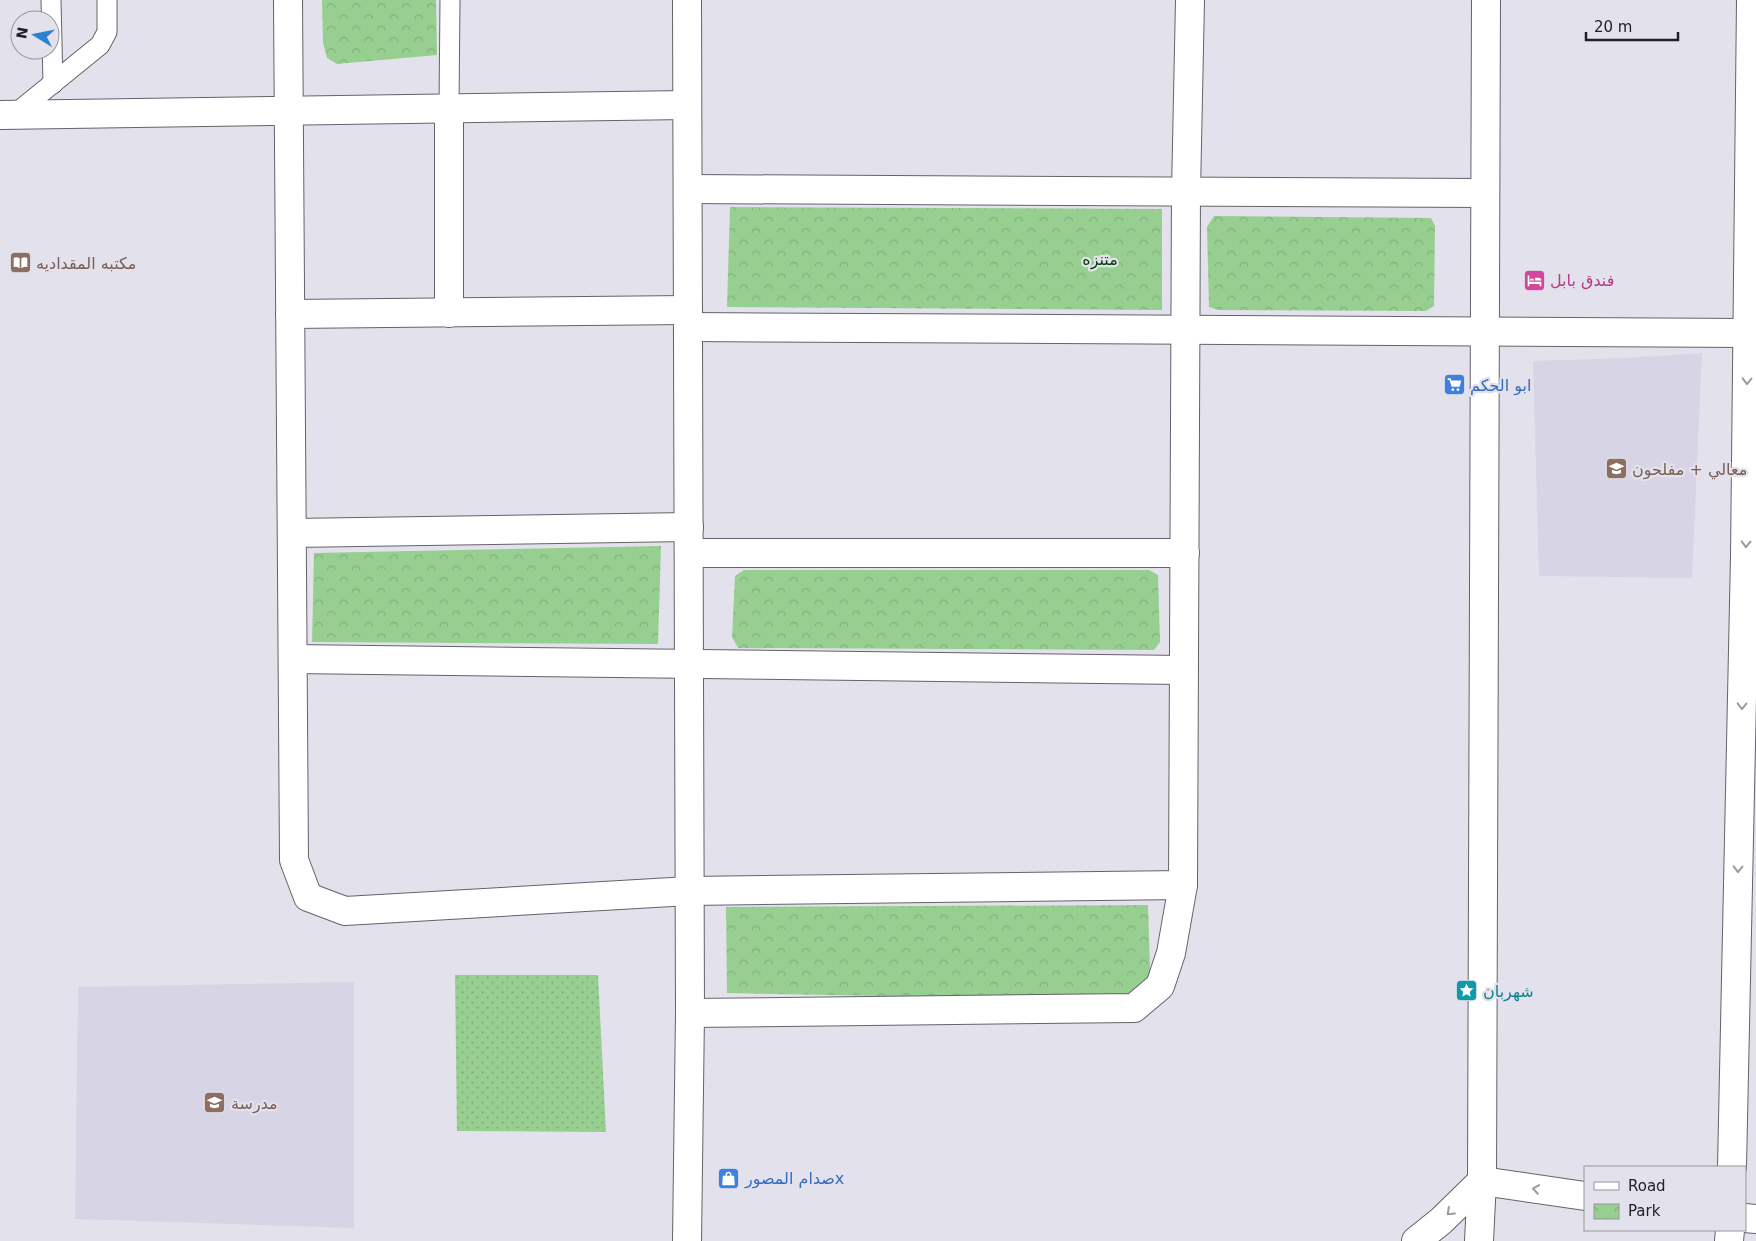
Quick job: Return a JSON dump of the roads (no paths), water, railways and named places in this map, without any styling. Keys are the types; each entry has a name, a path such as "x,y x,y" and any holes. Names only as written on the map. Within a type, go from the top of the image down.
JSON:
{"street":[{"path":"288,0 294,860 308,897 345,911 688,891 1183,885"},
{"path":"687,0 688,891 690,1013 687,1241"},
{"path":"690,1013 1134,1008 1160,986 1171,953 1183,885 1187,329 1186,192 1190,0"},
{"path":"1479,1241 1482,1181 1486,0"},
{"path":"1732,1166 1745,576 1751,0 1756,1"},
{"path":"8,114 688,104"},
{"path":"449,108 449,313"},
{"path":"688,189 1485,193"},
{"path":"290,314 449,313 1187,329 1748,333"},
{"path":"292,533 689,540 1185,553"},
{"path":"293,659 688,666 1184,670"},
{"path":"1482,1181 1584,1196"},
{"path":"1416,1241 1482,1181"}],"lane":[{"path":"51,0 53,84"},
{"path":"8,114 53,84 100,45 107,32 107,0"},
{"path":"449,108 450,0"}],"place":[{"name":"مكتبه المقداديه","path":"20,263"},
{"name":"فندق بابل","path":"1534,280"},
{"name":"ابو الحكم","path":"1454,385"},
{"name":"معالي + مفلحون","path":"1616,469"},
{"name":"شهربان","path":"1467,991"},
{"name":"مدرسة","path":"215,1103"},
{"name":"صدام المصورx","path":"729,1178"}],"park label":[{"name":"متنزه","path":"1100,259"}]}
